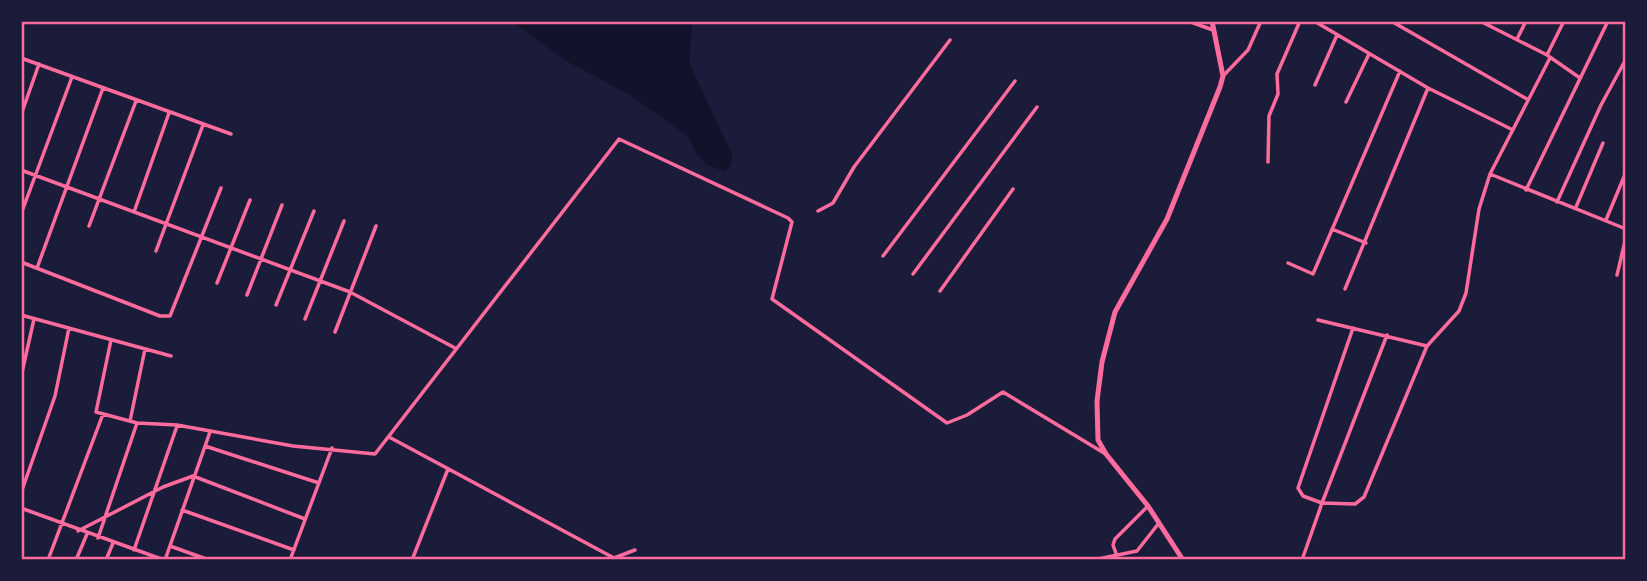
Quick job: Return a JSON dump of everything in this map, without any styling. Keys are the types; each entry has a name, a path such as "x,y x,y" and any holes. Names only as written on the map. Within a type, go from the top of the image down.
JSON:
{"main road":[{"path":"1183,560 1098,440 1097,401 1104,350 1115,312 1167,219 1223,76 1212,21"}],"street":[{"path":"1188,21 1215,30"},
{"path":"1223,76 1248,50 1261,21"},
{"path":"1268,162 1271,133 1269,116 1278,93 1277,74 1300,21"},
{"path":"1314,21 1428,88 1511,130"},
{"path":"1391,21 1527,99"},
{"path":"1481,21 1548,56 1580,78"},
{"path":"1517,39 1525,21"},
{"path":"1353,328 1298,488 1303,496 1322,503 1355,504 1364,497 1427,346 1459,311 1466,293 1479,209 1490,174 1564,21"},
{"path":"1526,190 1608,21"},
{"path":"1315,85 1337,35"},
{"path":"818,211 833,203 854,167 950,40"},
{"path":"1346,102 1369,54"},
{"path":"21,58 231,134"},
{"path":"1557,203 1601,105 1626,59"},
{"path":"21,115 39,64"},
{"path":"1288,263 1313,274 1399,71"},
{"path":"21,214 72,77"},
{"path":"883,256 1015,81"},
{"path":"37,268 103,88"},
{"path":"1345,289 1428,88"},
{"path":"89,226 136,100"},
{"path":"913,275 1037,107"},
{"path":"134,212 169,113"},
{"path":"156,251 203,125"},
{"path":"111,340 96,412 137,423 177,425 293,446 375,454 620,139 788,218 792,222 772,299 947,423 967,415 1003,391 1106,454"},
{"path":"1576,207 1603,143"},
{"path":"21,170 350,292 456,349"},
{"path":"1606,220 1626,172"},
{"path":"1490,174 1626,229"},
{"path":"21,262 160,316 170,316 221,188"},
{"path":"940,291 1013,189"},
{"path":"217,282 250,200"},
{"path":"247,295 282,205"},
{"path":"275,305 314,211"},
{"path":"305,319 344,220"},
{"path":"335,332 376,226"},
{"path":"1332,229 1366,243"},
{"path":"1617,275 1626,237"},
{"path":"21,315 171,356"},
{"path":"21,377 34,319"},
{"path":"1318,320 1427,346"},
{"path":"21,493 55,396 69,328"},
{"path":"1302,560 1387,335"},
{"path":"130,421 145,349"},
{"path":"48,560 103,414"},
{"path":"98,538 137,423"},
{"path":"134,550 177,425"},
{"path":"21,508 78,531 164,560 210,432"},
{"path":"389,438 614,558 635,550"},
{"path":"205,446 319,483"},
{"path":"290,560 332,448"},
{"path":"412,560 448,469"},
{"path":"78,531 155,491 193,477 305,519"},
{"path":"1117,556 1113,545 1115,539 1147,506"},
{"path":"182,510 294,550"},
{"path":"1093,560 1137,551 1159,523"},
{"path":"76,560 88,534"},
{"path":"106,560 113,543"},
{"path":"170,546 209,560"}],"shaded area":[{"path":"511,21 692,21 689,63 732,154 731,166 724,171 707,165 696,153 688,136 625,92 568,62"}]}
